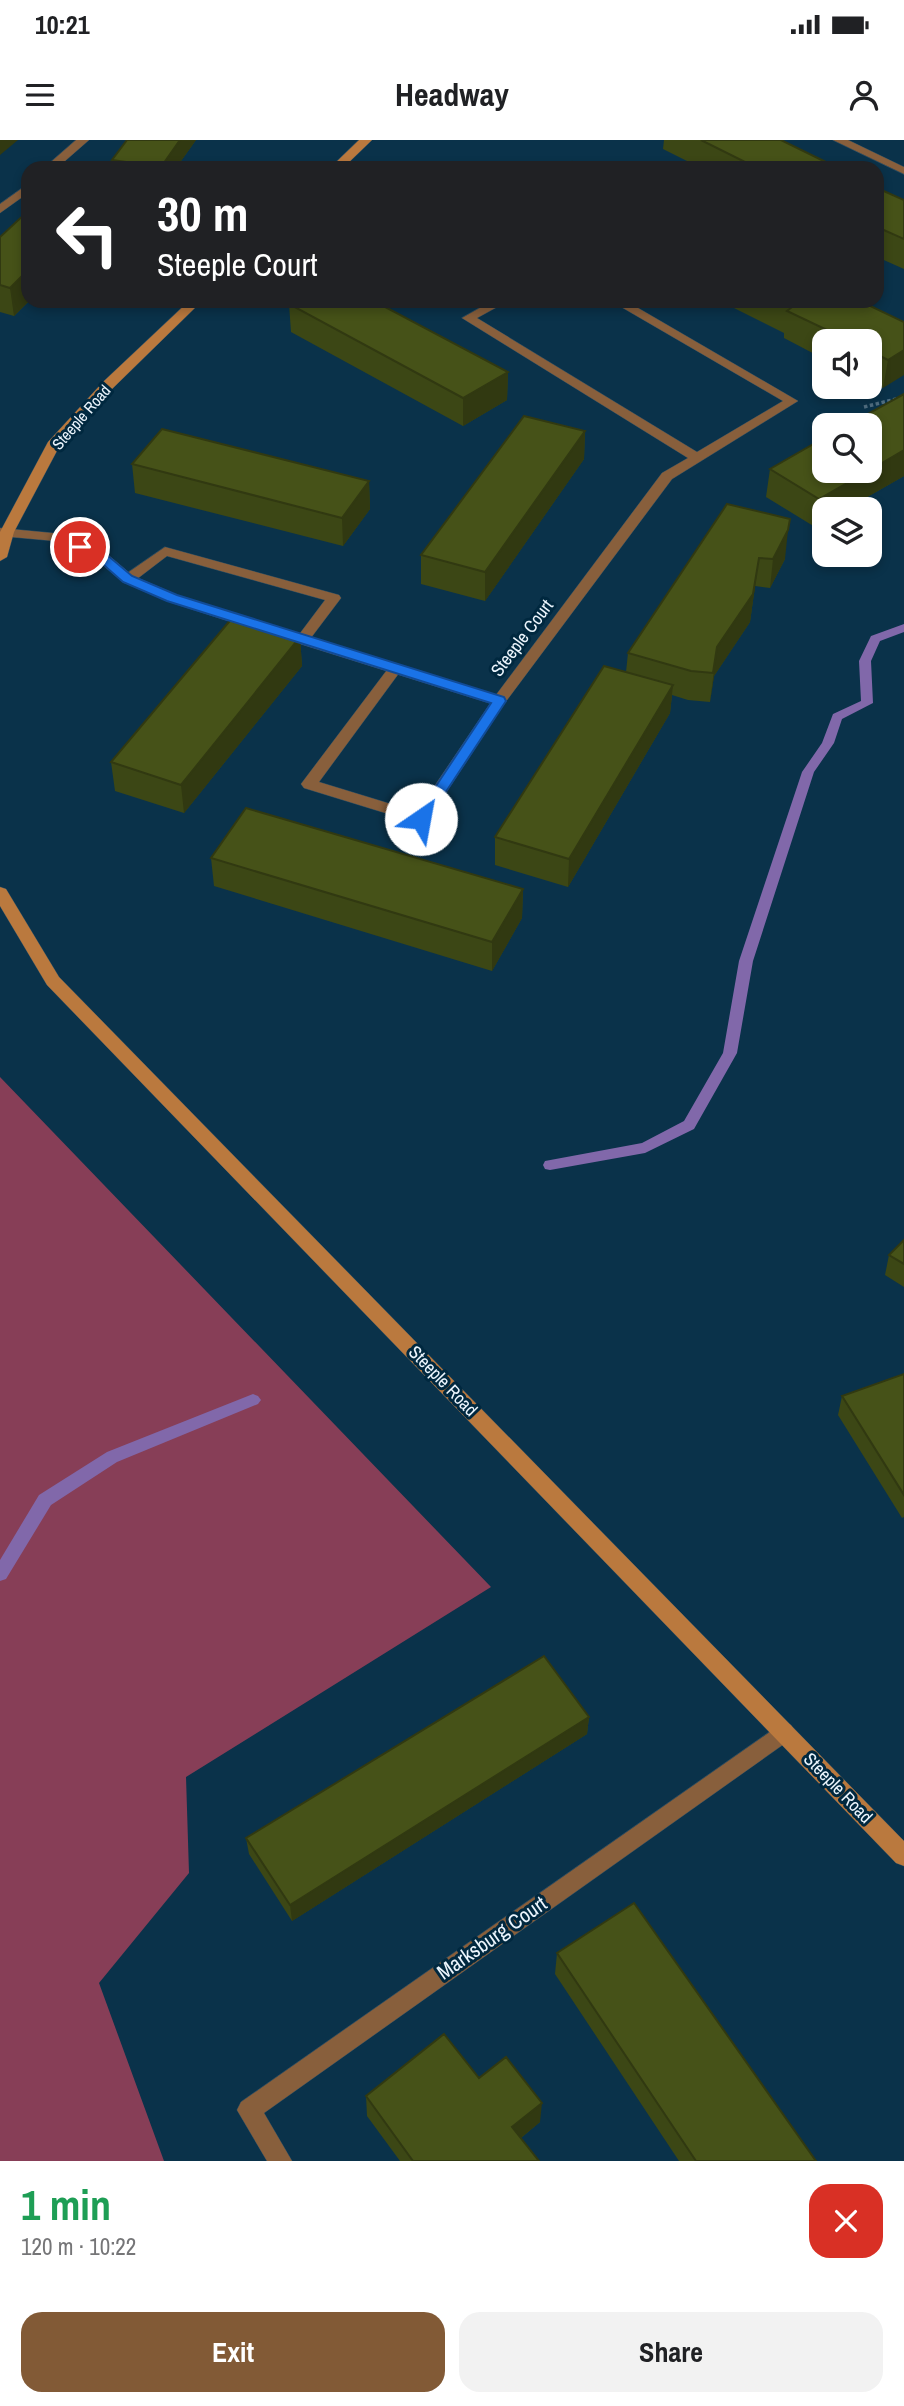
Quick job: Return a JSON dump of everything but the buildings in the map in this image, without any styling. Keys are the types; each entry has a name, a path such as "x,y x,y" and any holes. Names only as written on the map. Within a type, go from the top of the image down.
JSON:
{"street":[{"path":"58,161 83,140"},
{"path":"344,161 366,140"},
{"path":"839,140 882,161"},
{"path":"884,162 904,172"},
{"path":"0,210 21,193"},
{"name":"Steeple Road","path":"0,557 4,532 53,445 108,385 189,308"},
{"path":"488,308 468,318 697,458"},
{"name":"Steeple Court","path":"4,532 58,537 102,556 128,579 172,598 499,701 667,476 792,401 629,308"},
{"path":"128,579 165,551 334,598 302,640"},
{"path":"395,668 309,784 421,819 499,701"},
{"name":"Steeple Road","path":"0,893 53,981 904,1856"},
{"name":"Marksburg Court","path":"280,2161 250,2110 784,1732"}],"path":[{"path":"864,407 904,397"}],"shaded area":[{"path":"0,1077 491,1587 186,1777 189,1873 99,1983 164,2161 0,2161"}],"waterway":[{"path":"550,1165 645,1148 689,1125 730,1053 746,961 808,772 828,743 837,717 867,703 865,661 875,639 904,628"},
{"path":"0,1574 45,1500 112,1457 253,1400"}],"route":[{"path":"80,547 102,556 128,579 172,598 499,701 421,819"}]}
